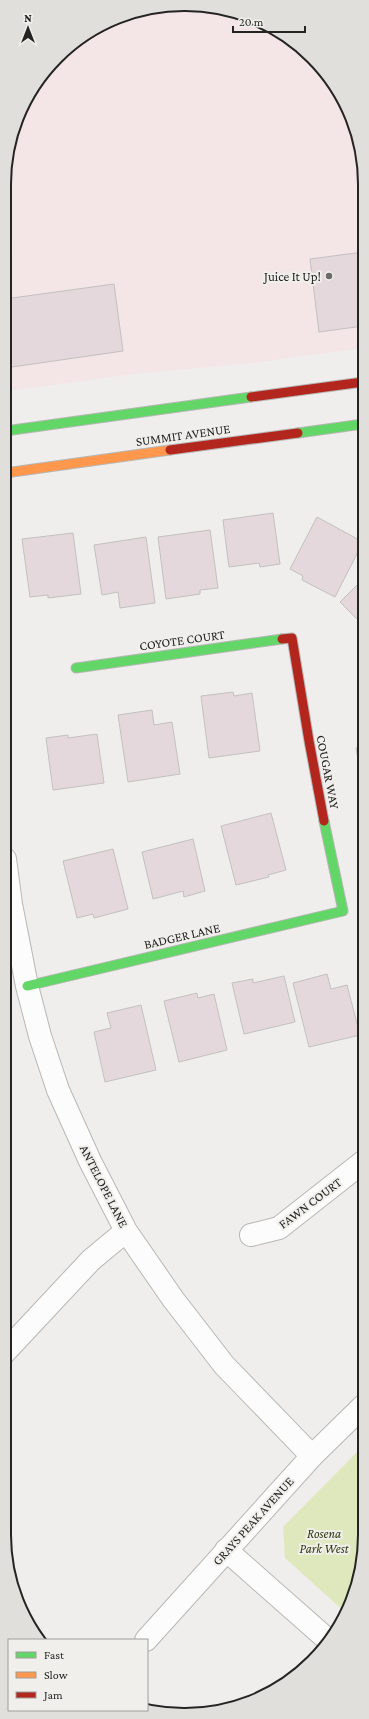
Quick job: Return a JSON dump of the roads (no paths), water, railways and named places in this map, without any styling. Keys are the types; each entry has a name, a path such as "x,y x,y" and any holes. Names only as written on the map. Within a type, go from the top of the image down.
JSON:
{"street":[{"path":"11,430 358,383"},
{"name":"SUMMIT AVENUE","path":"11,472 358,425"},
{"name":"COYOTE COURT","path":"76,668 292,638"},
{"name":"COUGAR WAY","path":"292,638 302,709 324,825 343,911"},
{"name":"ANTELOPE LANE","path":"11,904 27,986 40,1036 58,1090 90,1161 126,1231 173,1299 224,1365 312,1456"},
{"name":"BADGER LANE","path":"27,986 343,911"},
{"name":"FAWN COURT","path":"251,1235 279,1228 358,1166"},
{"path":"11,1346 91,1260 126,1231"},
{"name":"GRAYS PEAK AVENUE","path":"147,1639 312,1456 358,1411"},
{"path":"226,1550 324,1637"}],"place":[{"name":"Juice It Up!","path":"329,276"}],"park label":[{"name":"Rosena Park West","path":"324,1540"}]}
